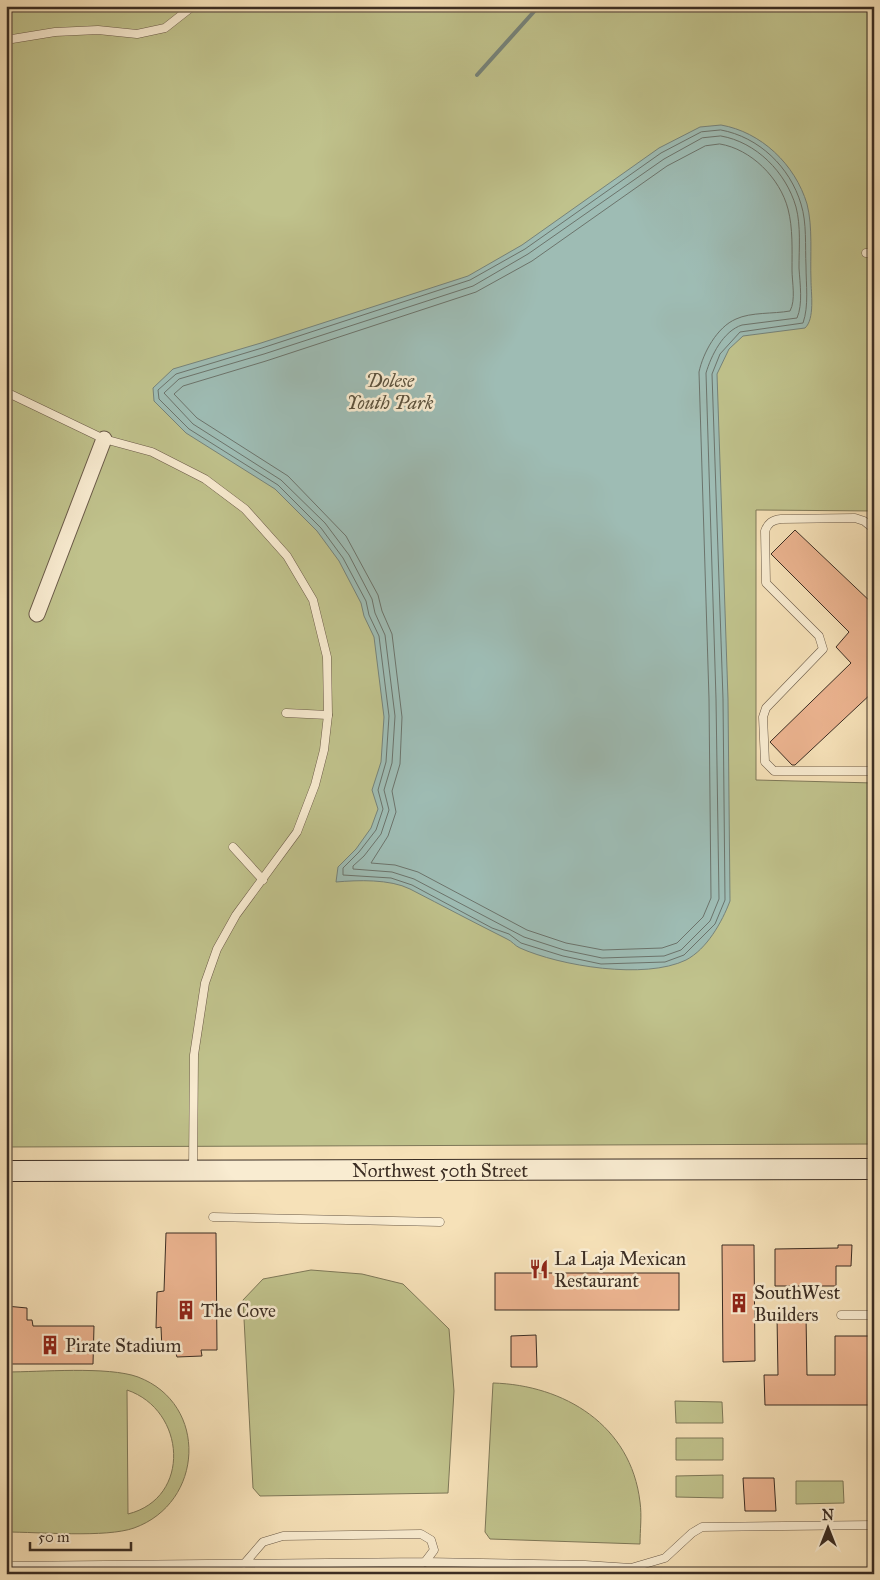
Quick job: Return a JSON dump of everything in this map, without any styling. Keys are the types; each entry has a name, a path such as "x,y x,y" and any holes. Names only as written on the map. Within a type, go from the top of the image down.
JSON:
{"main road":[{"name":"Northwest 50th Street","path":"6,1171 874,1169"}],"street":[{"path":"38,614 104,438"}],"lane":[{"path":"6,40 55,32 98,30 137,34 165,28 193,6"},
{"path":"6,392 104,438 152,452 204,478 245,509 287,556 313,600 328,657 328,715 324,750 315,785 297,832 236,914 217,949 204,983 194,1055 193,1170"},
{"path":"874,529 864,521 855,518 781,519 771,522 767,526 765,532 766,583 819,636 823,649 766,708 763,717 765,762 774,771 874,771"},
{"path":"286,713 328,715"},
{"path":"233,847 263,880"},
{"path":"213,1217 440,1222"},
{"path":"841,1315 874,1315"},
{"path":"6,1566 426,1562 585,1565 631,1568 665,1558 692,1533 702,1527 874,1525"},
{"path":"244,1564 263,1542 283,1536 411,1533 422,1534 431,1540 434,1550 426,1562"}],"green space":[{"name":"Dolese Youth Park","path":"6,6 874,6 874,511 756,510 756,780 874,783 874,1144 6,1147"},
{"path":"311,1270 362,1274 403,1284 449,1329 454,1391 448,1493 260,1496 253,1488 243,1300 263,1279"},
{"path":"92,1371 125,1374 138,1377 161,1390 177,1408 186,1430 189,1453 185,1476 174,1498 157,1515 134,1528 107,1533 6,1532 6,1372","holes":["127,1390 147,1400 161,1416 170,1434 174,1454 171,1473 163,1491 149,1505 128,1514"]},
{"path":"493,1383 545,1392 568,1401 590,1414 608,1431 623,1451 634,1475 641,1507 640,1544 490,1539 485,1532"},
{"path":"675,1401 722,1402 723,1423 676,1423"},
{"path":"676,1438 723,1438 723,1460 676,1460"},
{"path":"723,1475 723,1498 676,1497 676,1476"},
{"path":"796,1481 843,1481 844,1503 796,1504"}],"water":[{"path":"721,125 750,135 763,143 785,163 802,189 810,222 812,299 810,319 805,328 743,336 729,349 717,374 728,699 730,901 723,918 713,934 701,949 686,960 669,966 648,969 626,970 579,965 537,955 520,948 509,940 402,886 374,881 336,882 338,867 356,849 371,828 378,809 372,790 381,762 384,717 374,637 364,616 361,603 339,561 317,531 275,489 186,433 154,401 153,388 173,369 261,343 468,276 522,245 659,148 700,127"}],"building":[{"path":"795,530 874,605 874,691 795,765 792,765 770,742 851,663 836,647 849,632 771,554"},
{"name":"The Cove","path":"166,1233 216,1233 217,1350 201,1350 202,1356 177,1357 175,1350 162,1350 161,1327 156,1328 157,1292 164,1291"},
{"name":"SouthWest Builders","path":"722,1245 754,1245 755,1361 723,1362"},
{"path":"838,1245 852,1245 851,1266 836,1266 836,1286 775,1286 775,1249 838,1248"},
{"path":"495,1273 679,1273 679,1310 495,1310"},
{"name":"Pirate Stadium","path":"6,1306 27,1308 27,1320 32,1320 33,1326 94,1326 93,1364 6,1364"},
{"path":"806,1316 807,1375 835,1375 835,1336 874,1336 874,1405 765,1405 764,1375 778,1375 777,1317"},
{"path":"536,1335 537,1367 511,1367 511,1336"},
{"path":"743,1478 774,1478 776,1511 745,1511"}],"waterway":[{"path":"477,75 539,6"}],"place":[{"name":"La Laja Mexican Restaurant","path":"539,1269"},
{"name":"SouthWest Builders","path":"739,1303"},
{"name":"The Cove","path":"186,1310"},
{"name":"Pirate Stadium","path":"50,1345"}]}
